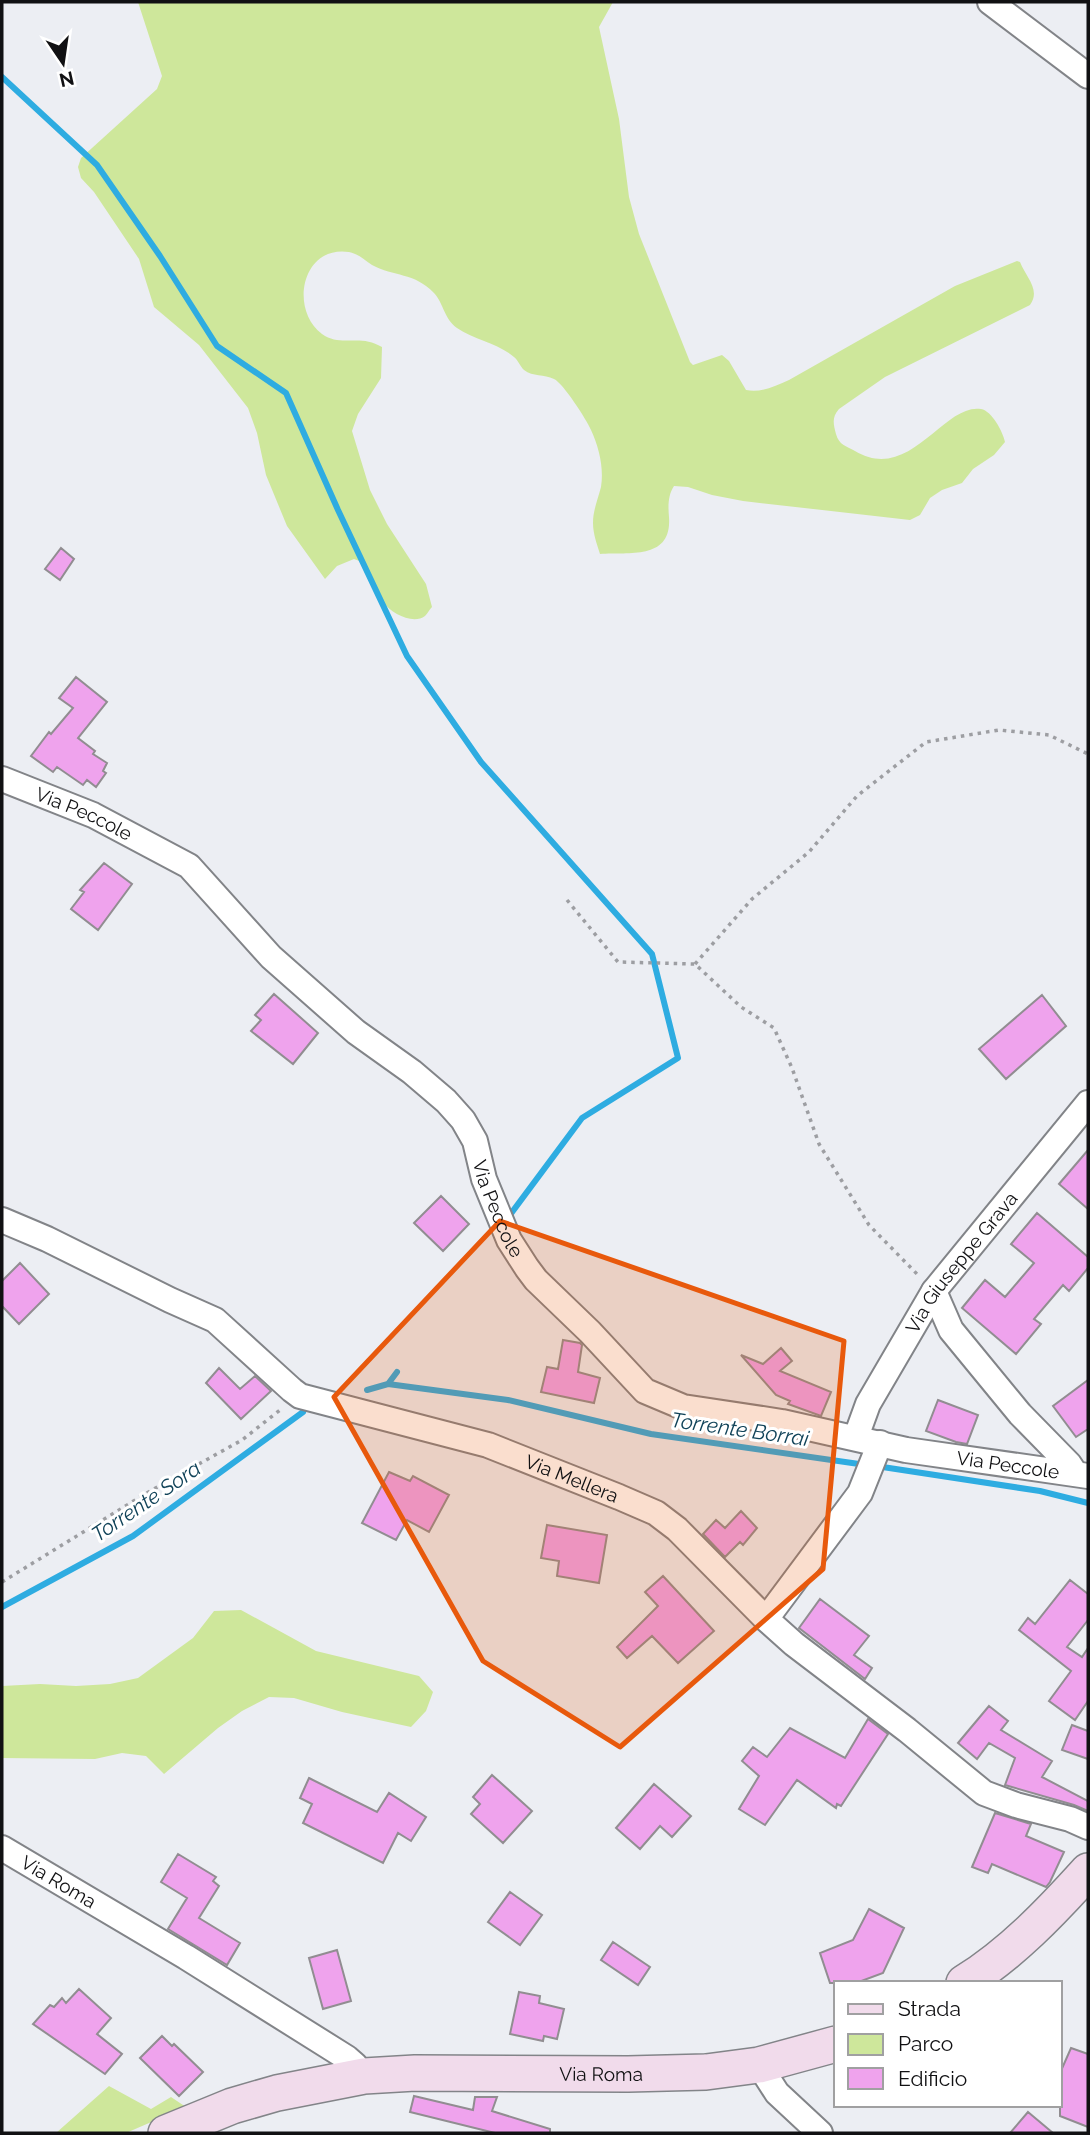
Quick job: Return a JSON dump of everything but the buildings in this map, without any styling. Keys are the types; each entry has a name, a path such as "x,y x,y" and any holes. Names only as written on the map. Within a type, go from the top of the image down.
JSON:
{"main road":[{"path":"967,1981 1043,1919 1088,1871"},
{"name":"Via Roma","path":"166,2133 232,2106 277,2093 363,2076 415,2073 706,2072 759,2066 834,2045"}],"street":[{"path":"990,2 1088,76"},
{"name":"Via Peccole","path":"2,779 93,816 189,866 271,957 356,1032 412,1072 446,1101 463,1120 475,1141 484,1179 509,1240 527,1268 645,1391 684,1407 856,1437 877,1451 906,1450 1082,1475"},
{"name":"Via Giuseppe Grava","path":"856,1437 868,1404 934,1291 1088,1103"},
{"name":"Via Mellera","path":"2,1220 47,1238 215,1320 300,1396 488,1446 656,1513 677,1529 794,1644 984,1793 1088,1827"},
{"name":"Via Peccole","path":"934,1291 951,1330 1020,1415 1082,1475"},
{"path":"766,1619 860,1493 877,1451"},
{"name":"Via Roma","path":"2,1848 187,1957 347,2058 363,2076"},
{"path":"759,2066 777,2092 813,2130"}],"path":[{"path":"695,964 752,899 809,852 857,796 926,742 999,730 1049,736 1088,754"},
{"path":"567,900 618,962 695,964 741,1007 774,1028 792,1068 819,1144 869,1225 934,1291"},
{"path":"2,1581 145,1494 242,1440 300,1396"}],"highlighted area":[{"path":"500,1221 844,1341 823,1569 620,1747 483,1661 334,1397"}],"green space":[{"path":"138,2 613,2 599,27 619,119 629,197 639,234 690,362 693,365 722,355 729,361 746,390 768,388 789,380 955,286 1017,261 1020,262 1033,289 1030,305 885,377 839,409 834,420 837,438 841,443 875,458 893,458 909,451 967,410 981,409 989,414 1005,442 994,455 973,469 962,483 942,490 930,498 920,515 910,520 743,501 674,486 669,501 668,531 664,541 647,551 600,554 593,523 601,487 600,458 588,425 563,387 554,379 527,372 508,352 457,328 449,320 434,293 419,281 380,269 353,253 333,252 320,258 311,268 304,295 306,310 312,323 329,338 366,341 382,347 381,378 358,414 352,431 370,490 387,524 426,584 432,607 425,616 415,619 397,614 381,599 362,562 354,559 337,566 325,579 287,526 266,475 257,433 248,408 199,345 154,307 139,259 94,192 81,178 78,167 81,158 157,89 162,76"},
{"path":"241,1610 316,1651 419,1676 433,1692 426,1711 411,1727 294,1698 269,1697 218,1728 164,1774 146,1756 122,1753 95,1759 2,1758 2,1686 110,1684 138,1678 193,1638 214,1611"},
{"path":"109,2086 151,2109 171,2097 186,2107 126,2133 56,2133"}],"waterway":[{"path":"2,77 97,165 160,256 217,346 286,393 407,656 481,762 652,954 678,1058 582,1118 507,1219"},
{"name":"Torrente Borrai","path":"367,1390 388,1384 397,1372"},
{"name":"Torrente Borrai","path":"388,1384 508,1400 651,1434 866,1465"},
{"name":"Torrente Sora","path":"2,1607 133,1536 303,1412"},
{"name":"Torrente Borrai","path":"876,1466 1040,1491 1088,1503"}]}
